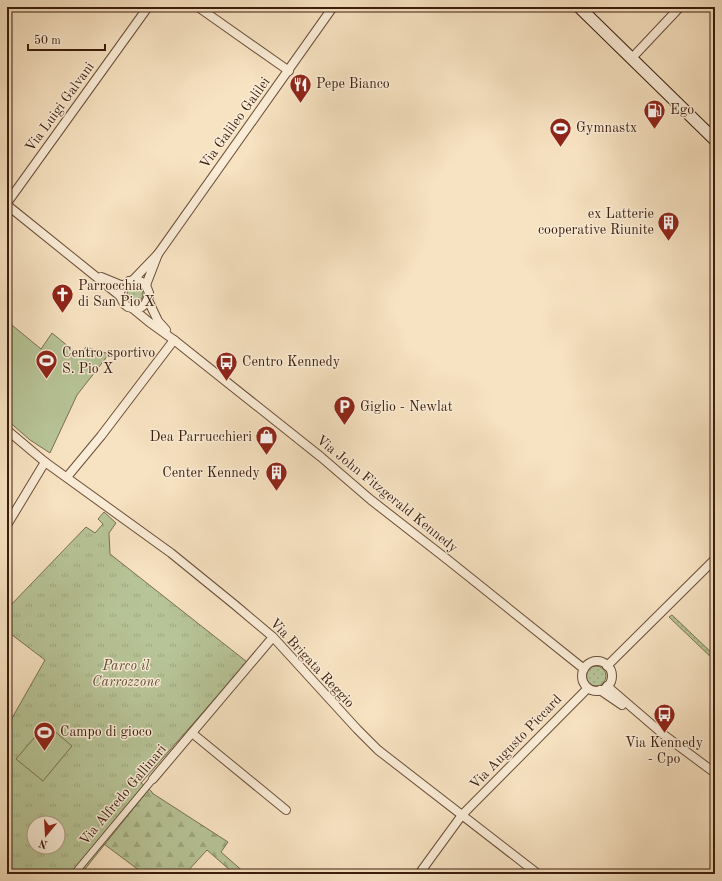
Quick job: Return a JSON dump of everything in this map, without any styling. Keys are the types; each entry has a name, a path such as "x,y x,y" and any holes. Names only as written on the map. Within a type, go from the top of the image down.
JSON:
{"main road":[{"path":"584,9 631,59 715,140"}],"street":[{"name":"Via Luigi Galvani","path":"7,204 148,7"},
{"path":"198,7 289,71"},
{"name":"Via Galileo Galilei","path":"133,280 158,254 333,7"},
{"path":"631,59 680,7"},
{"name":"Via John Fitzgerald Kennedy","path":"7,204 120,296 124,304 132,308 174,340 584,669"},
{"name":"Via Galileo Galilei","path":"146,285 158,254"},
{"name":"Via John Fitzgerald Kennedy","path":"93,274 123,286"},
{"path":"120,296 123,286 129,281 138,280 146,285"},
{"name":"Via John Fitzgerald Kennedy","path":"146,285 149,292 148,300 158,321 174,340"},
{"path":"132,308 142,307 148,300"},
{"path":"67,477 101,436 174,340"},
{"name":"Via Brigata Reggio","path":"7,430 45,462 170,553 235,605 273,637 378,750 538,874"},
{"path":"7,525 45,462"},
{"path":"607,666 715,559"},
{"name":"Via Alfredo Gallinari","path":"74,874 152,779 273,637"},
{"path":"595,661 607,666 611,674 611,678 607,686 600,690 588,688 583,681 582,673 586,665 595,661"},
{"path":"607,686 664,735 715,773"},
{"name":"Via Augusto Piccard","path":"419,874 462,815 588,688"},
{"path":"600,690 649,722"},
{"path":"192,733 286,810"}],"green space":[{"path":"132,286 138,286 143,291 141,300 138,302 132,302 127,297 127,291"},
{"name":"Centro sportivo S. Pio X","path":"7,321 41,349 52,333 80,356 86,347 109,354 77,395 50,453 30,440 7,420"},
{"name":"Parco il Carrozzone","path":"104,512 116,523 109,533 110,554 247,662 141,783 149,789 81,874 11,874 7,872 7,727 45,660 7,631 7,609 86,527 95,533 103,524 98,519"},
{"path":"672,615 715,656 715,661 669,617"},
{"path":"596,666 603,669 606,676 603,683 596,686 589,683 586,676 589,669"},
{"name":"Campo di gioco","path":"46,724 72,746 43,781 16,759"},
{"path":"149,789 152,793 228,842 221,852 246,874 229,874 231,871 207,850 185,874 144,874 104,844"}],"place":[{"name":"Pepe Bianco","path":"300,104"},
{"name":"Ego","path":"654,130"},
{"name":"Gymnastx","path":"560,148"},
{"name":"ex Latterie cooperative Riunite","path":"669,242"},
{"name":"Parrocchia di San Pio X","path":"62,314"},
{"name":"Centro sportivo S. Pio X","path":"47,380"},
{"name":"Centro Kennedy","path":"227,382"},
{"name":"Giglio - Newlat","path":"344,426"},
{"name":"Dea Parrucchieri","path":"267,456"},
{"name":"Center Kennedy","path":"276,492"},
{"name":"Via Kennedy - Cpo","path":"664,734"},
{"name":"Campo di gioco","path":"44,752"}]}
